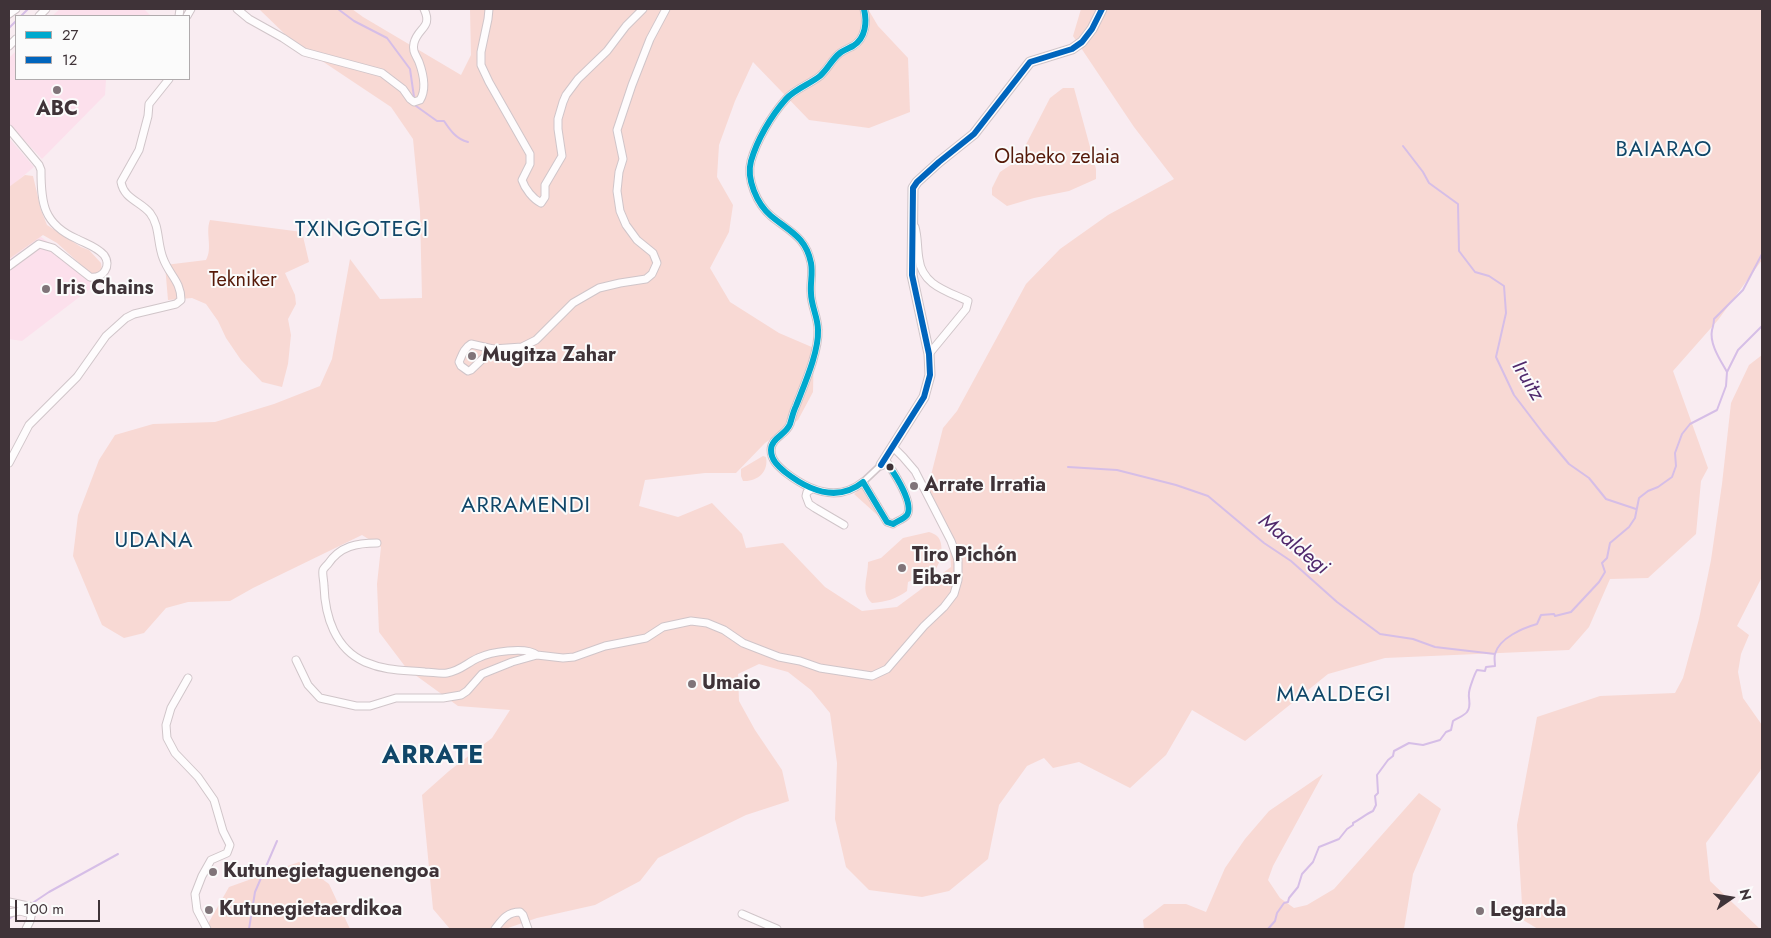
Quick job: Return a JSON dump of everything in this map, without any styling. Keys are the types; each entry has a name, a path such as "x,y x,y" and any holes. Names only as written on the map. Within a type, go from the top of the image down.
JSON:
{"street":[{"path":"9,14 16,9"},
{"path":"237,9 304,52 382,73 403,89 410,100 414,102 420,100 425,88 413,48 415,39 427,24 428,17 424,9"},
{"path":"488,9 488,20 481,52 481,65 530,154 530,164 522,180 538,202 541,202 546,197 545,185 562,156 558,119 566,95 578,79 602,57 626,26 643,9"},
{"path":"493,349 471,370 468,371 459,362 462,354 471,344 493,349 522,347 536,340 573,304 599,288 646,279 652,274 657,263 652,254 626,225 620,211 617,191 619,172 623,159 618,130 632,85 650,39 666,9"},
{"path":"864,9 866,24 862,36 854,45 838,55 822,74 787,98 758,142 749,170 752,184 765,209 798,237 807,249 813,278 811,291 818,322 818,338 807,379 790,423 785,432 773,442 771,449 772,457 779,467 810,490 830,492 843,492 857,487 883,462 924,397 930,375 929,354 912,275 912,196 917,182 974,134 1030,62 1072,48 1082,42 1092,29 1102,9"},
{"path":"9,463 29,425 77,377 106,336 126,318 134,314 176,304 180,300 181,289 162,256 158,229 154,219 149,211 127,195 121,182 140,150 149,104 168,80"},
{"path":"9,129 40,165 42,198 50,218 68,234 98,250 105,257 107,266 105,272 101,275 90,278 52,248 39,244 9,266"},
{"path":"913,219 919,261 924,276 935,286 968,301 966,309 929,354"},
{"path":"296,660 308,685 320,698 356,706 366,706 396,698 444,698 461,695 482,674 489,670 537,655 563,658 574,656 605,646 646,638 663,628 691,621 707,623 724,630 742,643 779,657 800,661 820,668 872,676 887,669 924,626 944,608 954,594 958,580 958,560 951,541 915,471 893,447"},
{"path":"863,482 888,522 893,524 908,514 909,507 897,477 883,462"},
{"path":"810,490 806,496 809,504 844,525"},
{"path":"378,543 364,543 344,548 332,558 323,570 325,604 331,628 342,644 359,659 381,668 446,674 461,669 478,657 500,652 520,650 533,652 537,655"},
{"path":"188,678 171,708 166,725 168,738 175,753 198,777 214,800 230,845 227,853 211,860 195,894 197,910 206,929"},
{"path":"9,902 31,909"},
{"path":"9,913 31,909"},
{"path":"26,929 30,921 31,909"},
{"path":"494,929 507,915 513,912 520,912 523,915 528,929"},
{"path":"742,914 777,929"}],"shaded area":[{"path":"60,9 144,9 150,15 53,15"},
{"path":"15,52 15,80 106,80 105,95 42,159 9,124 9,58"},
{"path":"9,138 34,167 9,188"},
{"path":"40,236 99,282 22,341 9,339 9,259"}],"green space":[{"path":"259,9 352,9 461,75 471,55 470,9 868,9 878,26 908,58 910,112 869,128 809,120 753,62 735,101 719,145 717,177 733,205 729,232 710,268 730,302 779,333 814,348 813,392 798,420 765,443 736,473 705,473 645,480 639,506 678,517 712,503 742,534 746,548 783,543 825,587 862,611 897,607 951,567 950,549 928,487 943,428 957,411 1026,284 1060,249 1108,215 1174,179 1134,127 1073,36 1081,9 1762,9 1762,260 1718,320 1673,371 1708,468 1701,481 1696,534 1648,578 1610,579 1589,627 1569,650 1385,658 1328,674 1245,741 1192,710 1166,755 1130,788 1079,762 1053,768 1044,758 1027,766 999,805 988,859 949,891 922,897 869,890 846,867 835,819 837,763 830,713 811,690 788,672 759,664 738,674 739,701 755,730 782,770 789,801 746,815 658,858 640,881 595,905 537,918 505,929 450,929 433,909 422,795 449,771 492,738 510,710 458,706 407,669 379,632 377,584 381,547 362,535 230,601 188,602 166,608 144,633 124,638 102,625 73,556 78,515 99,460 115,435 153,424 215,422 274,404 320,386 332,359 350,259 380,299 422,298 420,211 413,139 391,107 292,41"},
{"name":"Olabeko zelaia","path":"1063,88 1074,88 1096,169 1096,179 1069,191 1007,206 992,195 992,188 1000,172 1018,160 1050,98"},
{"path":"25,175 33,176 41,210 47,225 81,247 89,250 101,263 102,269 98,273 90,273 57,243 43,235 9,259 9,187"},
{"name":"Tekniker","path":"210,220 302,232 309,262 285,273 295,295 296,304 288,319 291,335 288,364 282,387 262,382 241,360 206,304 192,298 168,300 165,265 206,260 209,251 208,230"},
{"path":"1762,355 1762,577 1737,626 1749,635 1741,654 1738,672 1743,698 1762,725 1762,766 1706,843 1710,881 1760,929 1538,929 1523,920 1517,825 1537,717 1600,696 1675,693 1683,678 1699,619 1711,560 1731,403 1749,365"},
{"path":"763,456 766,457 766,467 761,475 753,480 743,481 741,469"},
{"path":"862,487 886,521 885,522 854,494"},
{"name":"Tiro Pichón Eibar","path":"929,532 937,536 941,543 940,558 935,570 908,582 907,591 899,596 886,601 872,603 868,599 865,589 868,562 881,558 903,538"},
{"path":"1323,774 1273,866 1268,880 1280,898 1294,908 1307,905 1334,889 1419,793 1441,809 1413,874 1404,929 1144,929 1143,920 1164,904 1186,904 1206,912 1225,868 1245,839 1269,811"},
{"path":"299,862 329,884 350,929 205,929 229,887"}],"waterway":[{"path":"22,15 28,9"},
{"path":"338,9 354,21 387,38 410,69 414,97"},
{"path":"9,28 15,22"},
{"path":"416,106 437,121 444,121 451,131 468,142"},
{"name":"Iruitz","path":"1403,146 1429,183 1458,204 1459,251 1475,272 1489,276 1504,286 1506,313 1496,357 1514,395 1569,464 1589,478 1606,499 1636,509"},
{"path":"1727,372 1712,341 1714,319 1743,290 1762,254"},
{"path":"1268,929 1275,921 1277,913 1284,903 1288,902 1298,887 1302,874 1313,862 1319,847 1339,839 1353,823 1373,811 1376,805 1375,796 1378,793 1377,775 1393,756 1394,751 1409,743 1423,745 1440,740 1446,732 1451,730 1453,721 1467,712 1470,705 1469,691 1476,672 1477,670 1485,671 1486,667 1495,666 1495,654 1501,643 1519,631 1537,624 1541,615 1554,614 1555,616 1571,612 1599,582 1605,572 1602,563 1607,558 1610,543 1629,527 1635,518 1639,498 1672,477 1676,466 1675,453 1682,434 1690,424 1717,410 1726,386 1727,372 1738,350 1762,326"},
{"name":"Maaldegi","path":"1068,467 1117,470 1176,485 1208,496 1264,543 1291,561 1337,602 1380,634 1413,639 1435,647 1495,654"},
{"path":"249,929 255,892 277,841"},
{"path":"31,904 118,854"},
{"path":"9,919 16,914"}],"transit line":[{"name":"27","path":"864,9 865,19 861,39 837,55 820,76 798,89 786,99 765,128 751,161 750,175 751,183 761,205 771,216 796,235 809,254 812,267 811,298 818,325 816,348 790,424 773,442 771,454 785,472 813,489 823,492 843,492 863,482 887,522 893,524 904,518 909,510 903,490 889,466"},
{"name":"12","path":"881,465 924,397 930,375 929,354 912,275 913,188 939,162 974,134 1030,62 1072,49 1082,42 1092,29 1102,9"}],"place":[{"name":"ABC","path":"57,90"},
{"name":"Iris Chains","path":"46,289"},
{"name":"Mugitza Zahar","path":"472,356"},
{"name":"Arrate Irratia","path":"914,486"},
{"name":"Tiro Pichón Eibar","path":"902,568"},
{"name":"Umaio","path":"692,684"},
{"name":"Kutunegietaguenengoa","path":"213,872"},
{"name":"Kutunegietaerdikoa","path":"209,910"},
{"name":"Legarda","path":"1480,911"}],"district":[{"name":"BAIARAO","path":"1664,151"},
{"name":"TXINGOTEGI","path":"362,231"},
{"name":"ARRAMENDI","path":"526,507"},
{"name":"UDANA","path":"154,542"},
{"name":"MAALDEGI","path":"1334,696"},
{"name":"ARRATE","path":"433,757"}]}
